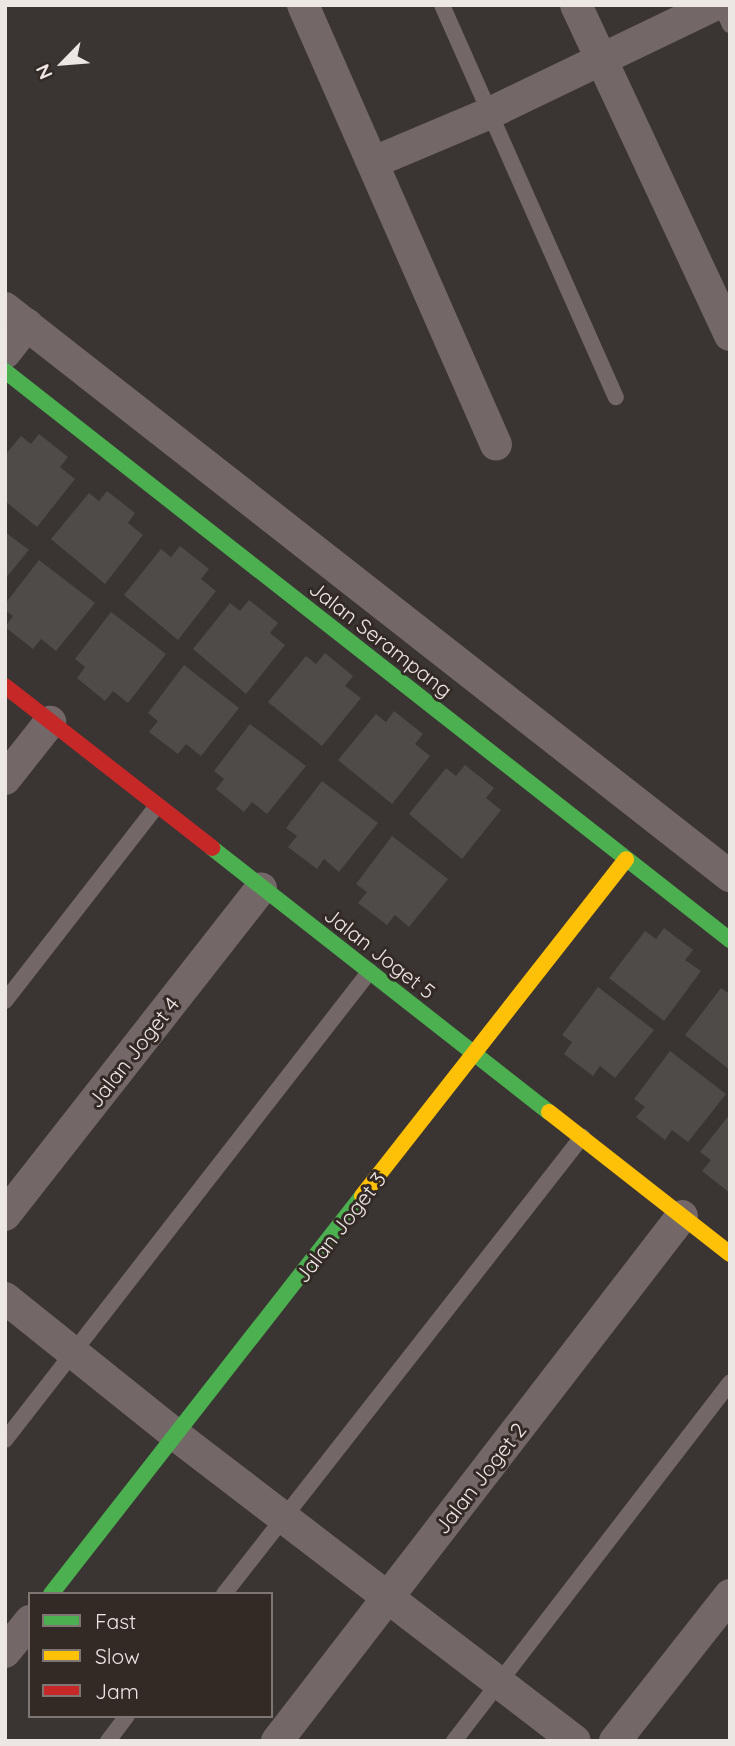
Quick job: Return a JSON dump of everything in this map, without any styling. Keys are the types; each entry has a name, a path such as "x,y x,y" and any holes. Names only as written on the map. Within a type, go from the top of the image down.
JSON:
{"street":[{"path":"303,5 496,443"},
{"path":"576,5 730,335"},
{"path":"374,162 489,113 715,5"},
{"path":"5,353 16,316 730,876"},
{"name":"Jalan Serampang","path":"5,371 730,940"},
{"name":"Jalan Joget 5","path":"5,686 730,1254"},
{"path":"5,779 50,722"},
{"name":"Jalan Joget 3","path":"53,1592 626,859"},
{"name":"Jalan Joget 4","path":"5,1215 261,888"},
{"name":"Jalan Joget 2","path":"277,1741 682,1216"},
{"path":"5,1298 177,1436 575,1741"},
{"path":"615,1741 730,1594"},
{"path":"5,1651 28,1623"}],"lane":[{"path":"442,5 616,397"},
{"path":"721,5 730,25"},
{"path":"5,1001 157,806"},
{"path":"5,1440 370,971"},
{"path":"226,1592 582,1137"},
{"path":"454,1741 730,1382"},
{"path":"108,1741 125,1718"}],"building":[{"path":"39,434 68,457 60,467 75,479 37,527 5,501 5,455 21,436 31,444"},
{"path":"107,491 135,513 128,523 143,535 105,584 51,539 89,493 99,501"},
{"path":"5,532 29,550 5,579"},
{"path":"180,546 209,569 201,579 216,591 178,640 124,595 161,549 171,557"},
{"path":"39,560 95,603 56,651 41,639 33,649 5,627 13,616 5,610 5,604"},
{"path":"249,600 278,623 270,633 285,645 246,694 193,649 230,603 240,611"},
{"path":"111,612 166,654 128,703 113,691 105,701 77,678 85,667 75,659"},
{"path":"325,653 353,676 345,686 361,698 322,746 268,702 306,656 316,664"},
{"path":"184,665 239,708 201,756 186,744 178,754 149,732 158,721 148,713"},
{"path":"394,711 423,734 415,744 430,756 392,804 338,760 376,714 386,722"},
{"path":"250,724 306,766 267,814 252,802 244,812 216,789 224,779 214,771"},
{"path":"465,765 494,788 486,798 501,810 462,859 409,814 446,768 456,776"},
{"path":"322,781 378,823 339,872 324,859 317,869 288,847 297,836 286,828"},
{"path":"392,836 448,879 409,927 395,915 387,925 358,903 367,892 356,884"},
{"path":"664,928 693,950 685,960 701,971 664,1021 609,978 645,931 656,939"},
{"path":"598,987 654,1030 615,1078 600,1066 593,1076 564,1054 572,1042 562,1035"},
{"path":"721,988 730,994 730,1070 685,1035"},
{"path":"670,1051 726,1094 688,1142 672,1130 665,1140 636,1117 645,1107 634,1099"},
{"path":"730,1114 730,1193 702,1171 711,1160 700,1152"}],"traffic: fast":[{"path":"5,371 730,940"},
{"path":"212,848 549,1112"},
{"path":"53,1592 362,1196"}],"traffic: slow":[{"path":"362,1196 626,859"},
{"path":"549,1112 730,1254"}],"traffic: jam":[{"path":"5,686 212,848"}]}
